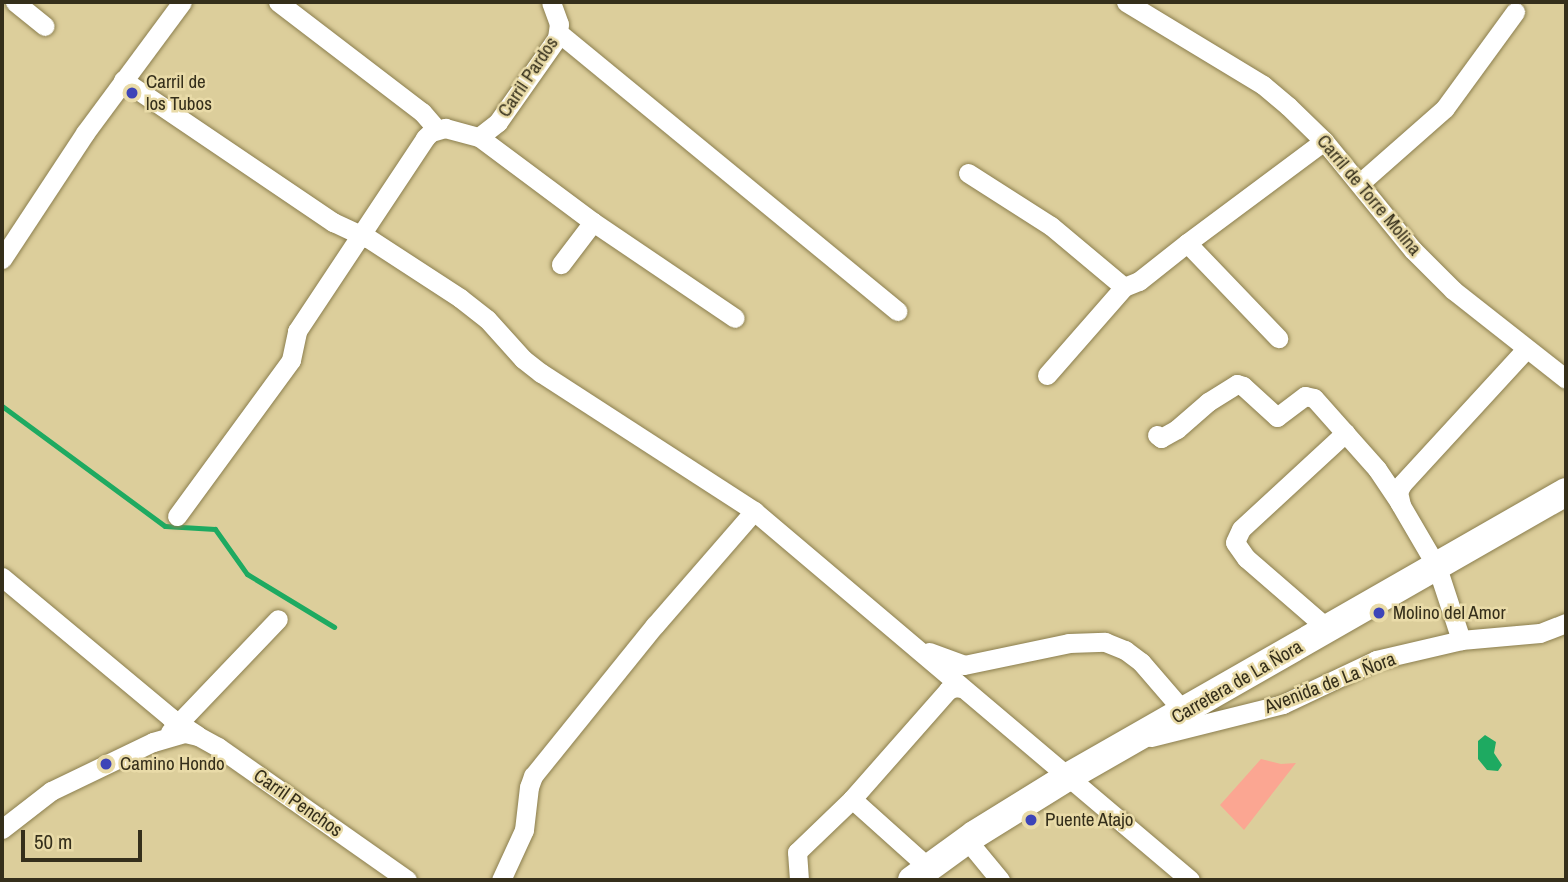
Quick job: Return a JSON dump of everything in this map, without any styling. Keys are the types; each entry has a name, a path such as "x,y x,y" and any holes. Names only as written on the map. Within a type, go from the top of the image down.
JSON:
{"main road":[{"name":"Carretera de La Ñora","path":"920,874 967,840 1066,778 1185,713 1566,492"}],"street":[{"path":"15,2 45,26"},
{"path":"2,259 123,80 182,2"},
{"path":"278,2 422,111 438,129 479,136 593,222 735,318"},
{"name":"Carril Pardos","path":"479,136 498,122 559,33 558,16 551,2"},
{"name":"Carril de Torre Molina","path":"1126,2 1263,85 1325,141 1413,250 1453,290 1566,379"},
{"path":"1360,183 1445,108 1514,12"},
{"path":"559,33 898,311"},
{"path":"123,80 333,222 359,234 460,298 487,319 523,359 541,373 754,511 919,648 1066,778 1190,880"},
{"path":"177,516 291,360 297,331 414,153 438,129"},
{"path":"1047,375 1124,287 1139,281 1325,141"},
{"path":"968,173 1051,226 1124,287"},
{"path":"561,264 593,222"},
{"path":"1188,243 1278,338"},
{"path":"1402,506 1399,488 1414,469 1526,349"},
{"path":"1157,435 1167,436 1208,402 1240,384 1277,417 1300,399 1310,396 1377,469 1402,506 1437,566 1461,640"},
{"path":"1328,629 1246,558 1235,542 1241,529 1345,433"},
{"path":"1377,469 1398,476 1414,469"},
{"path":"501,880 524,830 529,787 533,776 655,625 754,511"},
{"path":"2,577 180,727"},
{"path":"2,829 51,791 180,727 278,619"},
{"name":"Avenida de La Ñora","path":"1136,740 1283,704 1376,660 1461,640 1540,633 1566,623"},
{"path":"919,648 957,664 975,664 1069,643 1105,642 1125,650 1140,662 1185,713"},
{"path":"966,691 962,677 975,664"},
{"path":"799,880 797,852 852,799 948,690 954,687 966,691"},
{"name":"Carril Penchos","path":"180,727 407,880"},
{"path":"852,799 920,874"},
{"path":"967,840 1000,880"}],"shaded area":[{"path":"1485,735 1496,742 1494,753 1502,765 1498,771 1487,770 1478,759 1478,741"},
{"path":"1261,759 1281,764 1296,763 1244,830 1220,805"}],"waterway":[{"path":"2,406 165,526 215,529 247,574 334,627"}],"place":[{"name":"Carril de los Tubos","path":"132,93"},
{"name":"Molino del Amor","path":"1379,613"},
{"name":"Camino Hondo","path":"106,764"},
{"name":"Puente Atajo","path":"1031,820"}]}
